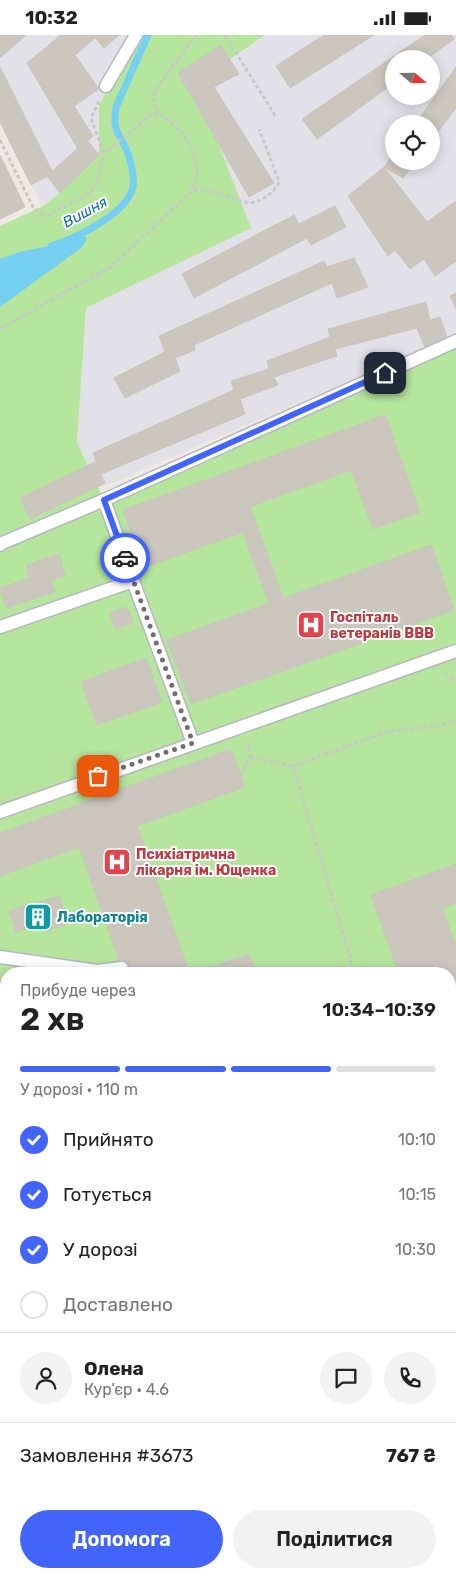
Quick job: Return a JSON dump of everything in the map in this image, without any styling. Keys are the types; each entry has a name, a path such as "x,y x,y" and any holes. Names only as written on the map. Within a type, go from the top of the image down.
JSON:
{"lane":[{"path":"106,86 136,35"},
{"path":"0,545 456,341"},
{"path":"104,500 193,743"},
{"path":"0,627 133,581"},
{"path":"0,812 456,651"},
{"path":"0,957 69,967"}],"path":[{"path":"0,329 112,265 192,191 197,173 194,154 176,126 159,114 153,103 156,89 196,35"},
{"path":"225,35 276,117"},
{"path":"104,153 91,117 106,86"},
{"path":"0,140 32,207 46,216 89,194 96,185 104,153 151,115 159,114"},
{"path":"192,191 204,189 253,203 276,189 279,181 259,129"},
{"path":"250,757 293,766 389,731 437,726 456,721"},
{"path":"241,776 250,757 246,724"},
{"path":"293,766 353,967"}],"shaded area":[{"path":"0,35 141,35 99,105 99,155 60,193 42,206 0,122"},
{"path":"265,35 456,35 456,335 100,488 77,442 86,308 251,228 219,145 178,73 221,45 230,59"}],"green space":[{"path":"141,35 265,35 230,59 221,45 178,73 219,145 251,228 86,308 77,442 104,500 456,341 456,967 0,967 0,226 43,206 60,193 99,155 99,105"}],"water":[{"path":"78,234 86,237 86,241 81,248 0,307 0,259 19,252 59,244"}],"building":[{"path":"0,35 26,35 0,58"},
{"path":"61,35 119,35 104,48 95,38 75,55 99,89 74,106 93,136 78,149 27,63"},
{"path":"324,35 374,35 290,88 276,66"},
{"path":"425,35 451,35 454,39 439,50 403,50"},
{"path":"221,45 239,74 214,87 274,183 249,197 178,73"},
{"path":"385,62 385,90 317,139 302,119"},
{"path":"0,67 53,173 31,185 0,122"},
{"path":"456,67 456,108 440,129 440,115 421,115 429,105 440,105 440,89"},
{"path":"87,140 99,155 60,193 47,176"},
{"path":"0,155 25,207 0,219"},
{"path":"384,167 427,222 456,201 456,261 435,276 424,259 410,269 395,250 388,256 348,196"},
{"path":"389,170 409,170 403,178"},
{"path":"335,206 346,227 311,245 307,238 194,298 182,274 294,215 299,224"},
{"path":"354,258 368,287 337,298 332,283 194,345 195,350 175,358 180,371 125,398 114,378 165,352 159,336 324,261 327,267"},
{"path":"456,293 456,309 450,296"},
{"path":"426,302 430,320 440,317 449,343 427,353 417,328 335,349 337,356 274,377 278,385 240,399 245,414 101,474 93,453 234,390 231,381 269,369 267,361 330,337 328,329"},
{"path":"385,415 420,512 373,529 351,470 235,512 243,532 143,568 123,510"},
{"path":"95,462 105,483 30,519 20,498"},
{"path":"250,506 283,598 269,603 235,512"},
{"name":"Госпіталь ветеранів ВВВ","path":"431,545 454,610 191,704 167,640"},
{"path":"59,554 65,576 51,580 55,592 6,608 0,588 30,578 26,565"},
{"path":"127,607 133,623 115,629 110,613"},
{"path":"146,658 162,702 97,725 81,682"},
{"name":"Психіатрична лікарня ім. Ющенка","path":"231,749 245,787 137,826 187,967 122,967 79,847 0,876 0,833"},
{"path":"456,864 456,903 442,908 456,947 456,967 397,967 371,895"},
{"name":"Лабораторія","path":"59,896 68,924 45,931 43,924 16,932 9,911"},
{"path":"249,954 254,967 212,967"}],"waterway":[{"name":"Вишня","path":"51,246 86,231 111,216 121,207 133,187 133,174 128,153 117,132 115,116 116,107 148,35"}],"way so far":[{"path":"98,776 193,743 125,558"}],"place":[{"name":"Госпіталь ветеранів ВВВ","path":"311,625"},
{"name":"Психіатрична лікарня ім. Ющенка","path":"117,862"},
{"name":"Лабораторія","path":"38,917"}],"route":[{"path":"125,558 104,500 385,373"}]}
